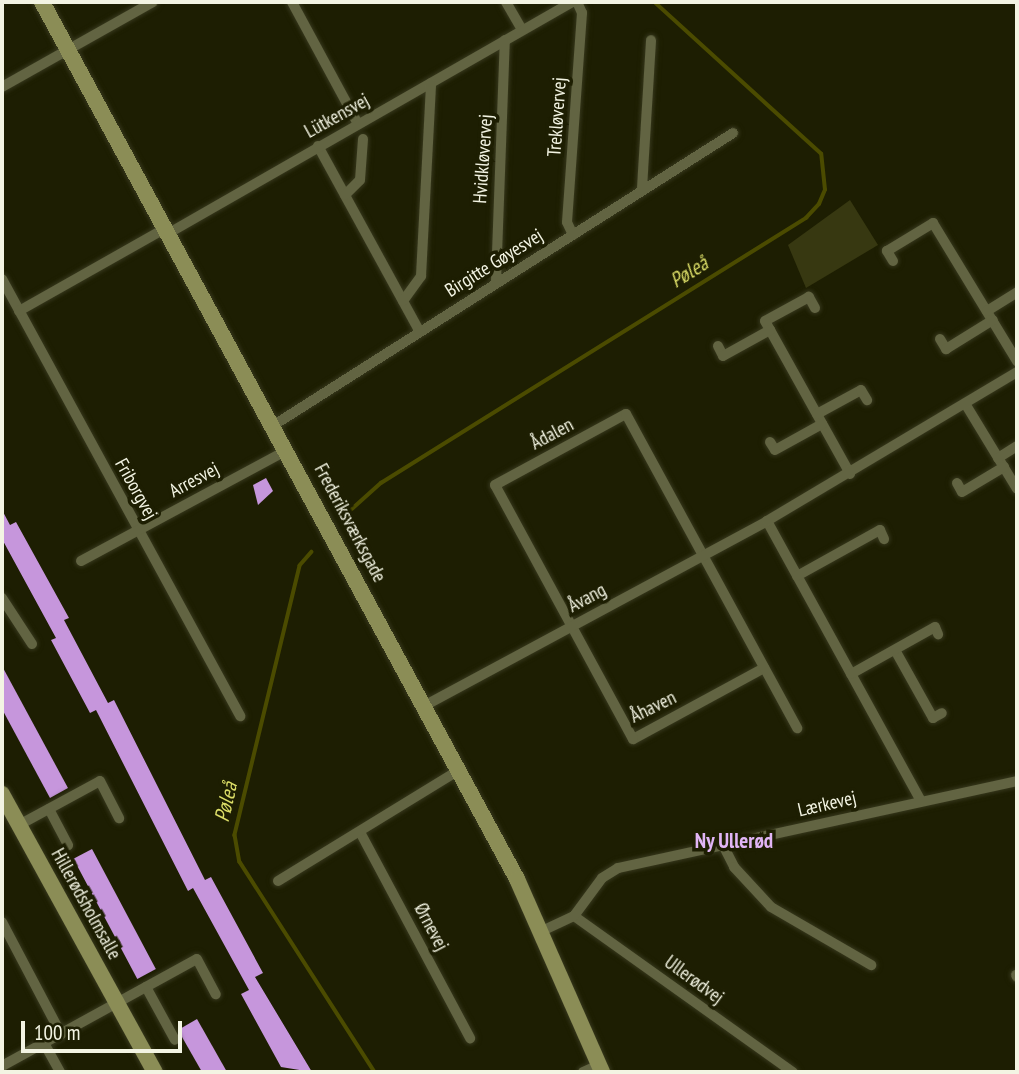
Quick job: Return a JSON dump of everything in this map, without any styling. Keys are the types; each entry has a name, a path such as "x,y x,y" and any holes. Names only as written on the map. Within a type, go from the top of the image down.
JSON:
{"street":[{"name":"Frederiksværksgade","path":"42,2 274,425 544,930 600,1068"},
{"path":"2,87 153,2"},
{"path":"292,2 358,124"},
{"path":"506,2 522,30"},
{"name":"Lütkensvej","path":"19,311 168,231 575,2"},
{"name":"Trekløvervej","path":"573,234 567,222 582,13 575,2"},
{"name":"Hvidkløvervej","path":"496,281 505,40"},
{"path":"642,188 651,40"},
{"path":"403,300 421,276 431,83"},
{"name":"Birgitte Gøyesvej","path":"274,425 733,132"},
{"path":"345,195 360,180 363,139"},
{"path":"318,146 420,332"},
{"path":"893,261 887,251 933,223 1017,361"},
{"name":"Friborgvej","path":"2,279 240,716"},
{"path":"940,339 946,349 1017,292"},
{"path":"816,308 809,297 765,321 850,474"},
{"path":"718,346 723,356 770,330"},
{"name":"Åvang","path":"424,706 767,521 966,405 1017,372"},
{"path":"770,442 775,450 861,390 867,400"},
{"path":"966,405 1017,489"},
{"name":"Ådalen","path":"571,626 495,485 625,414 702,556"},
{"path":"957,483 962,492 1017,446"},
{"name":"Arresvej","path":"81,561 287,450"},
{"path":"767,521 921,801"},
{"path":"797,576 880,530 884,539"},
{"path":"702,556 797,728"},
{"path":"2,598 32,645"},
{"name":"Åhaven","path":"571,626 633,739 764,668"},
{"path":"851,674 934,627 938,634"},
{"path":"895,650 933,718 942,713"},
{"path":"278,881 459,770"},
{"path":"19,825 100,781 119,817"},
{"name":"Lærkevej","path":"544,930 575,916 603,878 618,869 1017,781"},
{"name":"Hillerødsholmsalle","path":"2,794 155,1072"},
{"name":"Hillerødsholmsalle","path":"49,808 68,845"},
{"name":"Ørnevej","path":"360,832 470,1038"},
{"path":"723,845 734,867 771,907 872,965"},
{"name":"Ullerødvej","path":"575,916 793,1072"},
{"path":"2,922 61,1034"},
{"path":"2,1066 197,959 216,994"},
{"path":"146,987 175,1040"},
{"path":"44,1043 60,1072"},
{"path":"583,1072 600,1068"}],"shaded area":[{"path":"850,200 878,245 806,288 788,245"}],"building":[{"path":"266,478 273,491 258,505 253,485"},
{"path":"2,510 10,525 16,522 69,618 64,620 108,703 114,700 205,880 211,877 263,973 255,977 312,1072 281,1067 241,994 249,990 193,888 188,891 96,710 90,713 51,640 56,638 2,539"},
{"path":"2,666 68,788 50,798 2,709"},
{"path":"92,849 156,969 137,979 73,859"},
{"path":"197,1019 227,1072 202,1072 178,1030"}],"waterway":[{"name":"Pøleå","path":"343,517 381,483 806,218 819,204 825,190 821,154 654,2"},
{"name":"Pøleå","path":"312,552 300,566 235,835 240,862 375,1072"}],"district":[{"name":"Ny Ullerød","path":"734,841"}]}
